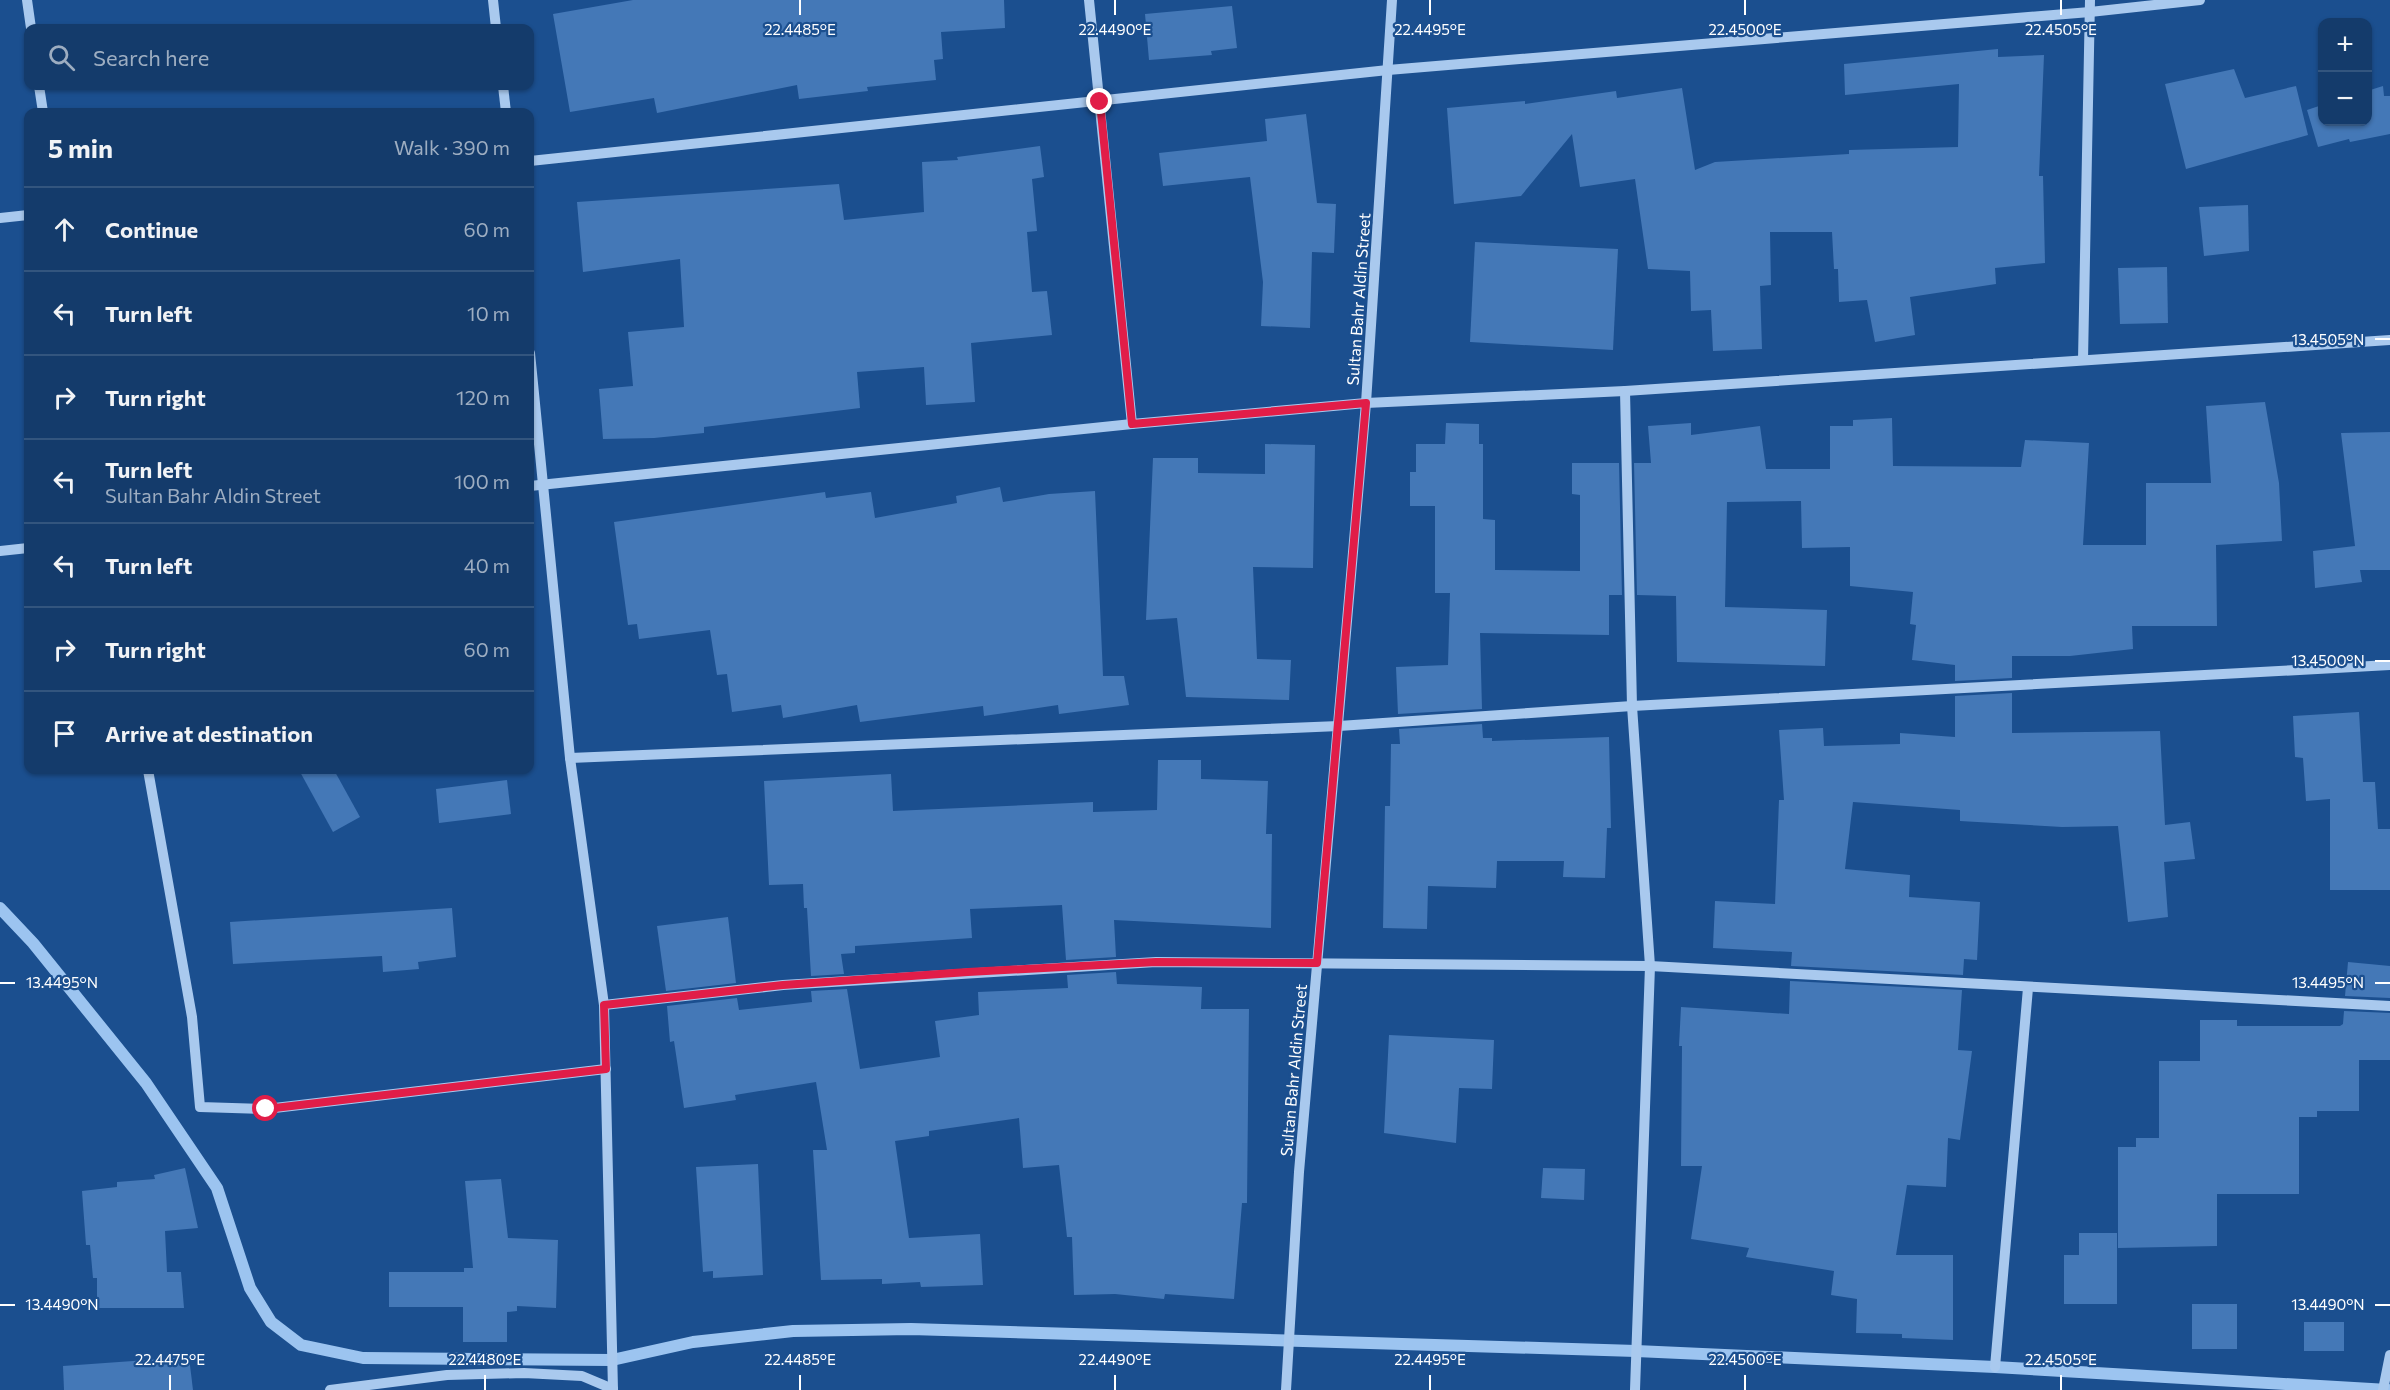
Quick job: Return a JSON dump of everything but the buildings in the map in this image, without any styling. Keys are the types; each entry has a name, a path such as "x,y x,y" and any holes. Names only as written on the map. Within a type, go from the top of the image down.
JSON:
{"street":[{"path":"27,0 30,24"},
{"path":"493,0 496,24"},
{"path":"1089,0 1132,424"},
{"name":"Sultan Bahr Aldin Street","path":"1286,1390 1299,1172 1366,403 1392,0"},
{"path":"2083,360 2090,0"},
{"path":"534,161 1388,70 2090,12 2200,0"},
{"path":"40,90 42,108"},
{"path":"503,90 506,108"},
{"path":"0,218 24,215"},
{"path":"534,486 1132,424 1366,403 1625,392 2390,340"},
{"path":"1625,392 1632,706 1650,966 1635,1390"},
{"path":"330,1390 447,1374 524,1373 582,1376 613,1390 604,1005 570,758 534,397"},
{"path":"0,551 24,548"},
{"path":"570,758 1339,726 1632,706 2390,665"},
{"path":"149,774 192,1017 200,1107 266,1109 606,1069"},
{"path":"604,1005 783,985 1156,962 1650,966 2390,1006"},
{"path":"1995,1367 2028,988"},
{"path":"2383,1390 2390,1355"}],"waterway":[{"path":"0,908 33,943 146,1083 217,1188 250,1288 271,1322 301,1345 363,1358 612,1360 693,1342 793,1331 911,1329 1636,1351 1995,1367 2388,1390"}],"route":[{"path":"266,1109 606,1069 604,1005 783,985 968,972 1156,962 1317,963 1366,403 1132,424 1100,102"}]}
